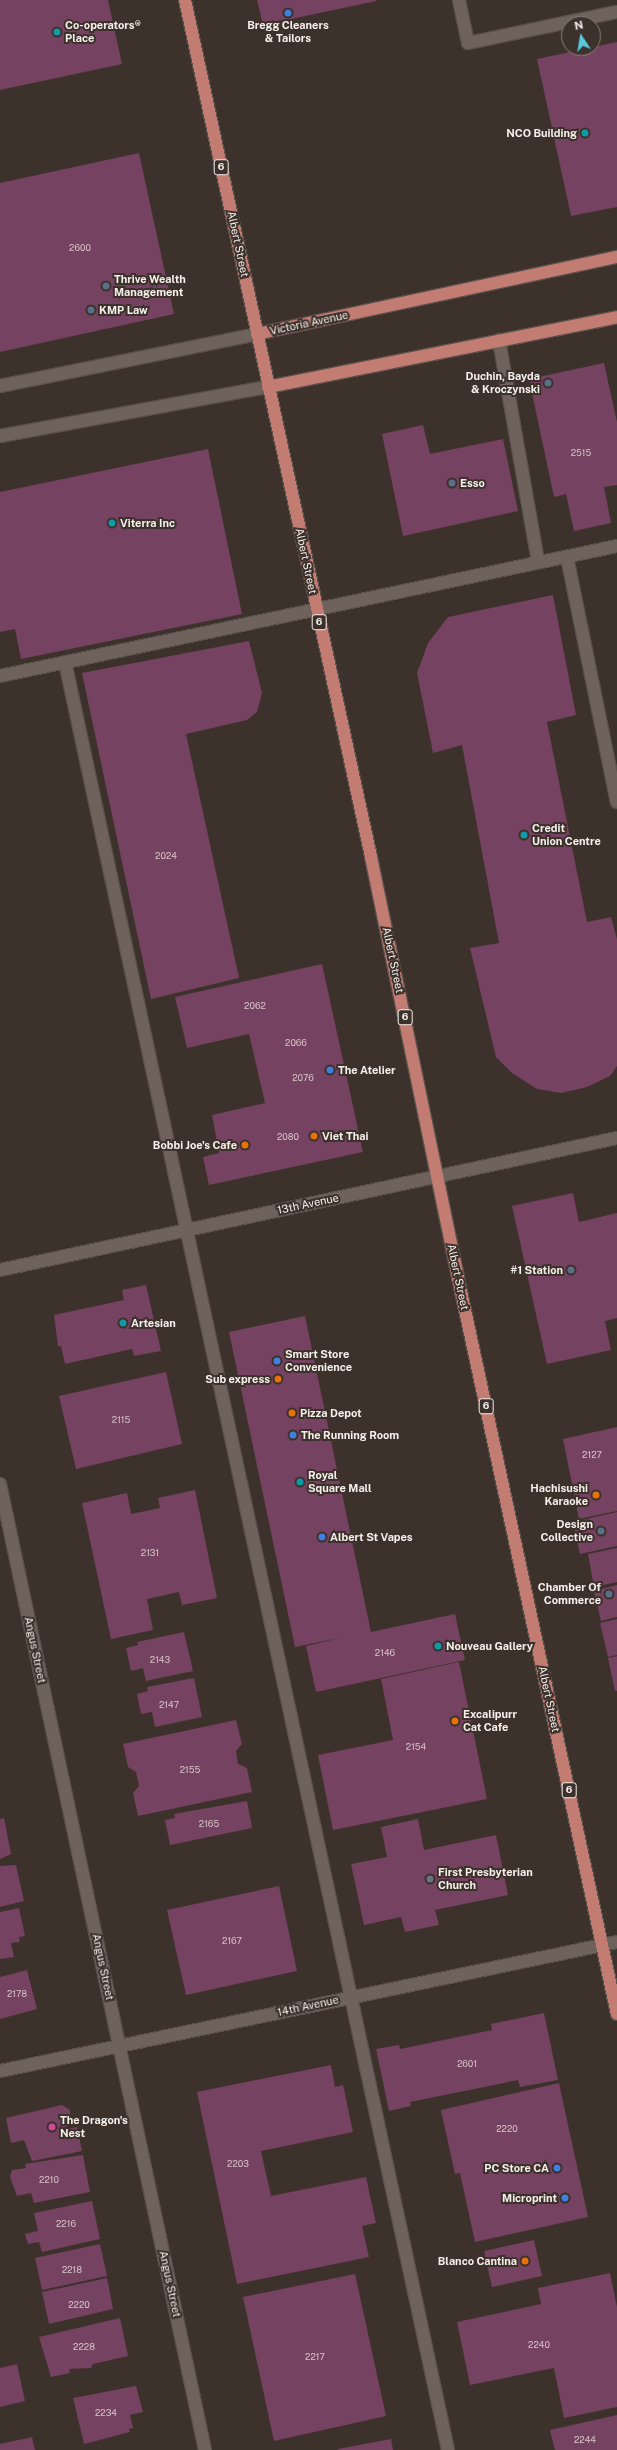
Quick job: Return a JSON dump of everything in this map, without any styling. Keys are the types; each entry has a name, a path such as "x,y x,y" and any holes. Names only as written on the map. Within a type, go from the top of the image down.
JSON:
{"main road":[{"name":"Albert Street","path":"185,0 617,2014"},
{"name":"Victoria Avenue","path":"257,334 617,256"},
{"path":"268,387 617,317"}],"street":[{"path":"459,0 468,43 617,12"},
{"name":"Victoria Avenue","path":"0,386 257,334"},
{"path":"499,340 538,562"},
{"path":"0,436 268,387"},
{"path":"0,676 316,608 617,546"},
{"path":"567,557 617,802"},
{"path":"65,662 448,2450"},
{"name":"13th Avenue","path":"0,1270 617,1138"},
{"name":"Angus Street","path":"0,1484 205,2450"},
{"name":"14th Avenue","path":"0,2071 617,1942"}],"building":[{"name":"Co-operators® Place","path":"0,0 108,0 122,64 0,90"},
{"name":"Bregg Cleaners & Tailors","path":"257,0 376,0 376,1 263,25"},
{"name":"NCO Building","path":"617,42 617,207 571,216 537,59 561,54 561,56 601,56 601,45"},
{"path":"139,153 174,314 0,352 0,183"},
{"path":"604,363 617,422 617,485 604,487 611,523 574,531 566,494 554,497 529,379"},
{"name":"Esso","path":"423,425 430,454 503,439 518,511 403,536 382,434"},
{"name":"Viterra Inc","path":"208,449 242,614 21,659 15,629 0,632 0,492"},
{"name":"Credit Union Centre","path":"553,595 576,715 547,722 587,922 611,917 617,939 617,1066 610,1076 587,1087 561,1093 537,1089 512,1073 496,1057 470,948 499,943 462,745 433,753 417,673 428,643 448,617"},
{"path":"249,641 262,693 257,712 247,720 186,734 239,978 151,999 82,673"},
{"path":"322,964 363,1152 209,1185 203,1157 219,1153 212,1115 265,1103 249,1034 187,1048 175,997"},
{"name":"#1 Station","path":"573,1193 579,1222 617,1213 617,1318 605,1321 611,1350 547,1364 512,1206"},
{"path":"146,1285 161,1351 134,1356 132,1349 65,1364 61,1346 58,1346 54,1315 124,1300 122,1290"},
{"name":"Royal Square Mall","path":"305,1316 371,1632 455,1614 465,1660 316,1692 306,1646 344,1637 295,1647 229,1332"},
{"path":"166,1372 182,1444 76,1469 59,1396"},
{"path":"617,1427 617,1511 579,1519 563,1439"},
{"path":"195,1490 217,1598 182,1605 179,1592 147,1599 153,1630 111,1639 82,1503 127,1493 131,1514 160,1508 158,1498"},
{"path":"617,1512 617,1546 580,1554 573,1522"},
{"path":"617,1548 617,1582 594,1587 588,1554"},
{"path":"617,1585 617,1617 601,1621 594,1591"},
{"path":"617,1619 617,1655 608,1657 600,1623"},
{"path":"184,1632 193,1671 146,1681 143,1668 131,1671 126,1648 138,1645 137,1642"},
{"path":"617,1656 617,1691 615,1691 608,1658"},
{"path":"459,1662 487,1799 333,1830 318,1755 393,1740 381,1679"},
{"path":"194,1678 202,1717 155,1727 152,1712 141,1714 137,1694 148,1691 147,1687"},
{"path":"236,1720 242,1744 236,1751 238,1764 247,1768 252,1792 138,1816 133,1793 139,1786 136,1772 128,1767 123,1744"},
{"path":"247,1801 252,1828 170,1845 165,1820 175,1818 174,1814"},
{"path":"4,1818 11,1854 0,1859 0,1819"},
{"name":"First Presbyterian Church","path":"418,1819 424,1850 496,1835 508,1895 435,1910 439,1925 405,1932 401,1917 364,1925 351,1864 387,1857 381,1827"},
{"path":"16,1865 24,1901 0,1907 0,1866"},
{"path":"279,1886 297,1971 186,1995 167,1910"},
{"path":"19,1908 25,1936 19,1937 20,1942 11,1943 14,1957 0,1959 0,1912"},
{"path":"27,1970 37,2009 0,2019 0,1977"},
{"path":"544,2013 558,2080 520,2087 518,2080 410,2102 411,2106 389,2111 376,2049 399,2045 400,2049 492,2030 491,2024"},
{"path":"331,2065 335,2087 343,2085 353,2132 261,2151 271,2196 366,2177 376,2223 362,2226 369,2257 237,2284 197,2092"},
{"path":"559,2083 588,2217 475,2242 460,2173 455,2174 441,2110"},
{"path":"62,2105 70,2110 71,2118 66,2125 67,2129 77,2127 82,2151 32,2161 24,2140 11,2143 6,2118"},
{"path":"83,2155 90,2192 34,2203 31,2193 17,2196 10,2177 12,2170 26,2168 25,2164"},
{"path":"92,2201 100,2239 42,2252 39,2242 28,2244 25,2234 38,2231 34,2213"},
{"path":"534,2240 542,2276 492,2287 484,2251"},
{"path":"100,2244 107,2276 42,2290 35,2258"},
{"path":"610,2273 617,2307 617,2407 564,2418 554,2368 470,2385 457,2322 541,2304 538,2288"},
{"path":"355,2274 386,2416 274,2441 243,2297"},
{"path":"107,2278 113,2309 49,2324 42,2292"},
{"path":"120,2318 128,2356 93,2364 91,2368 69,2369 70,2373 51,2377 39,2337"},
{"path":"17,2364 25,2401 0,2407 0,2368"},
{"path":"136,2386 143,2412 130,2415 133,2428 129,2429 130,2432 84,2444 73,2398"},
{"path":"617,2415 617,2450 555,2450 550,2430"},
{"path":"32,2437 35,2450 0,2450 0,2444"},
{"path":"391,2439 393,2450 338,2450 338,2449"}],"place":[{"name":"Bregg Cleaners & Tailors","path":"288,13"},
{"name":"Co-operators® Place","path":"57,32"},
{"name":"NCO Building","path":"585,133"},
{"name":"Thrive Wealth Management","path":"106,286"},
{"name":"KMP Law","path":"91,310"},
{"name":"Duchin, Bayda & Kroczynski","path":"548,383"},
{"name":"Esso","path":"452,483"},
{"name":"Viterra Inc","path":"112,523"},
{"name":"Credit Union Centre","path":"524,835"},
{"name":"The Atelier","path":"330,1070"},
{"name":"Viet Thai","path":"314,1136"},
{"name":"Bobbi Joe's Cafe","path":"245,1145"},
{"name":"#1 Station","path":"571,1270"},
{"name":"Artesian","path":"123,1323"},
{"name":"Smart Store Convenience","path":"277,1361"},
{"name":"Sub express","path":"278,1379"},
{"name":"Pizza Depot","path":"292,1413"},
{"name":"The Running Room","path":"293,1435"},
{"name":"Royal Square Mall","path":"300,1482"},
{"name":"Hachisushi Karaoke","path":"596,1495"},
{"name":"Design Collective","path":"601,1531"},
{"name":"Albert St Vapes","path":"322,1537"},
{"name":"Chamber Of Commerce","path":"609,1594"},
{"name":"Nouveau Gallery","path":"438,1646"},
{"name":"Excalipurr Cat Cafe","path":"455,1721"},
{"name":"First Presbyterian Church","path":"430,1879"},
{"name":"The Dragon's Nest","path":"52,2127"},
{"name":"PC Store CA","path":"557,2168"},
{"name":"Microprint","path":"565,2198"},
{"name":"Blanco Cantina","path":"525,2261"}]}
